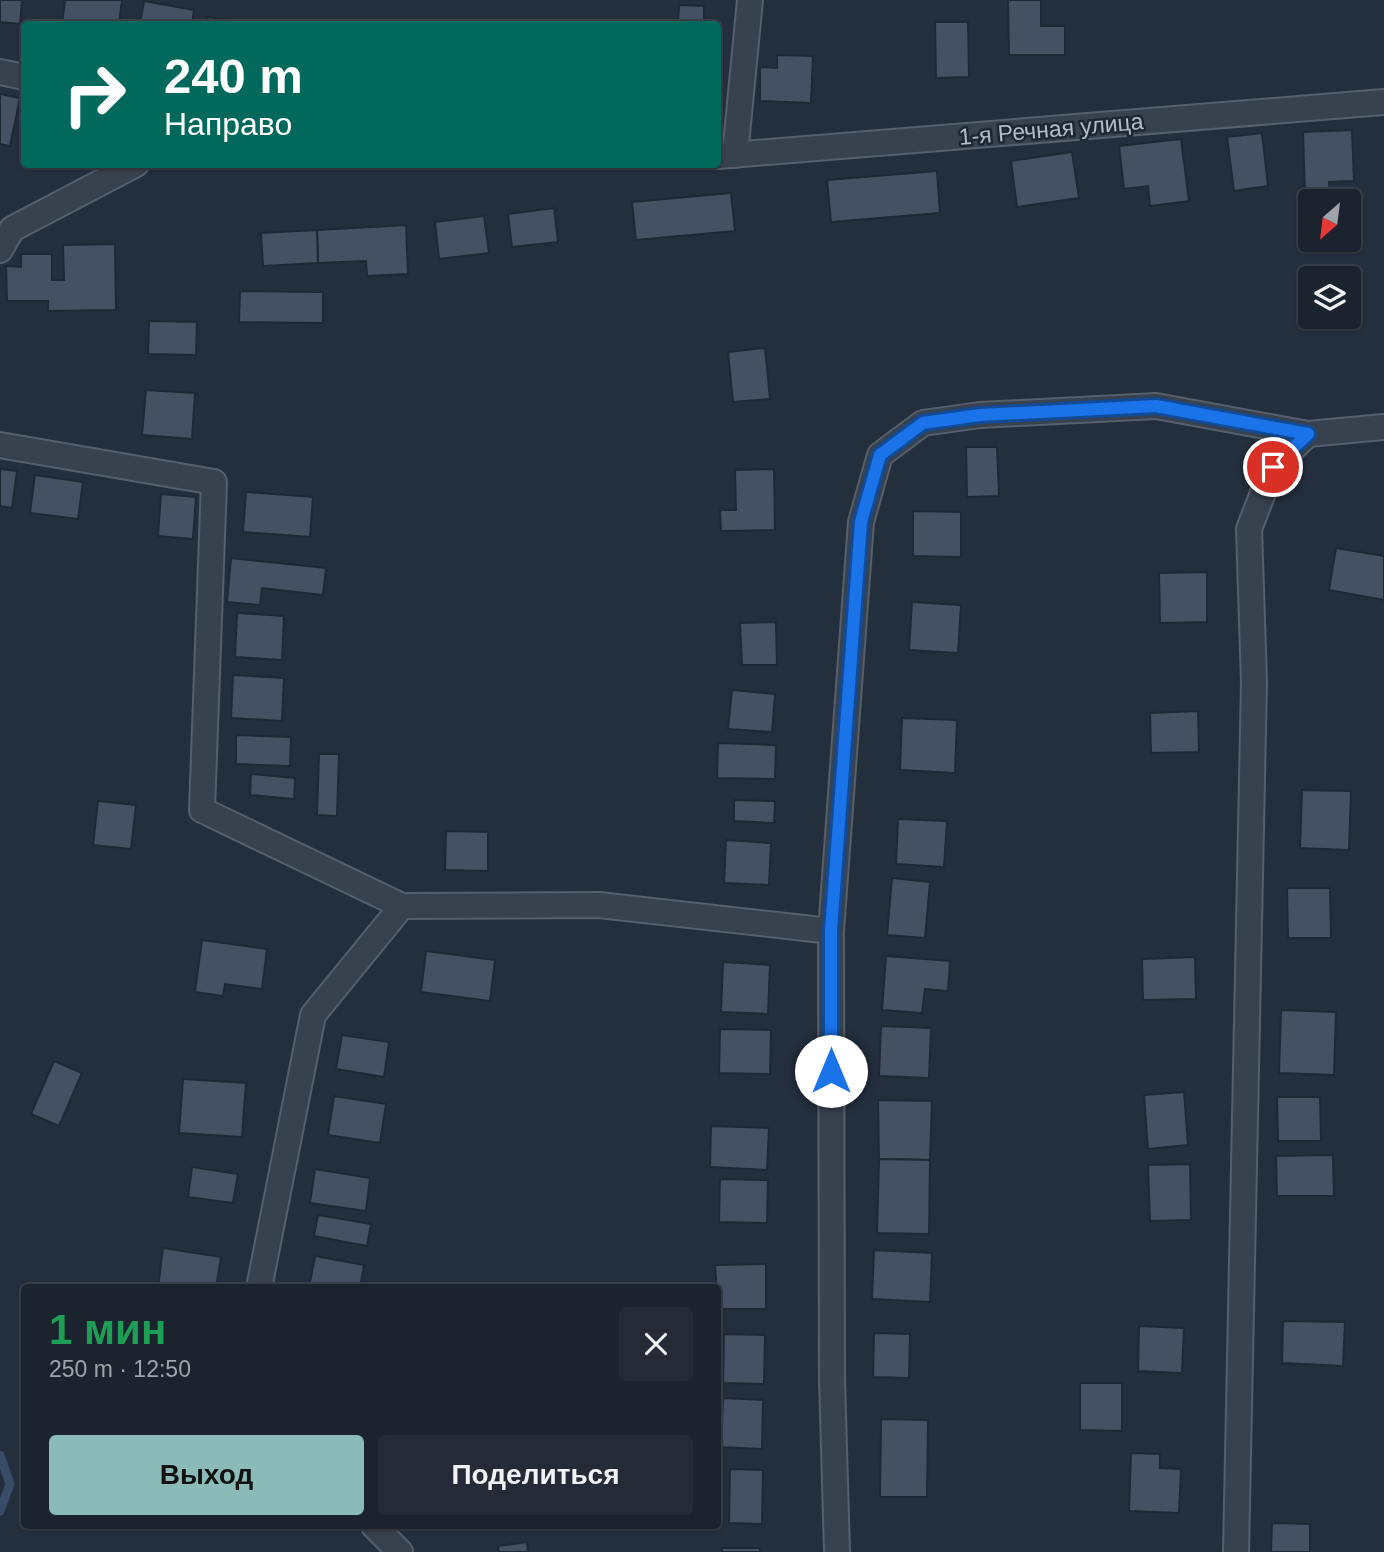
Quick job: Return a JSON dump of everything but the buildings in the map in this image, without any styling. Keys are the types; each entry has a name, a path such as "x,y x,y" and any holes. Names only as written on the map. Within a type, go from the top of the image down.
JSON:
{"street":[{"path":"726,156 750,0"},
{"path":"0,72 21,76"},
{"name":"1-я Речная улица","path":"726,156 1384,102"},
{"path":"0,250 12,229 128,168"},
{"path":"837,1552 832,1379 831,931 861,522 880,455 923,423 980,415 1156,406 1308,434 1384,427"},
{"path":"1236,1552 1254,682 1250,529 1273,467 1308,434"},
{"path":"0,445 214,482 202,810 402,906 599,905 831,931"},
{"path":"260,1284 313,1015 402,906"},
{"path":"377,1529 400,1552"}],"waterway":[{"path":"0,1455 10,1484 0,1511"}],"route":[{"path":"831,1071 831,931 861,522 880,455 923,423 980,415 1156,406 1308,434 1273,467"}]}
